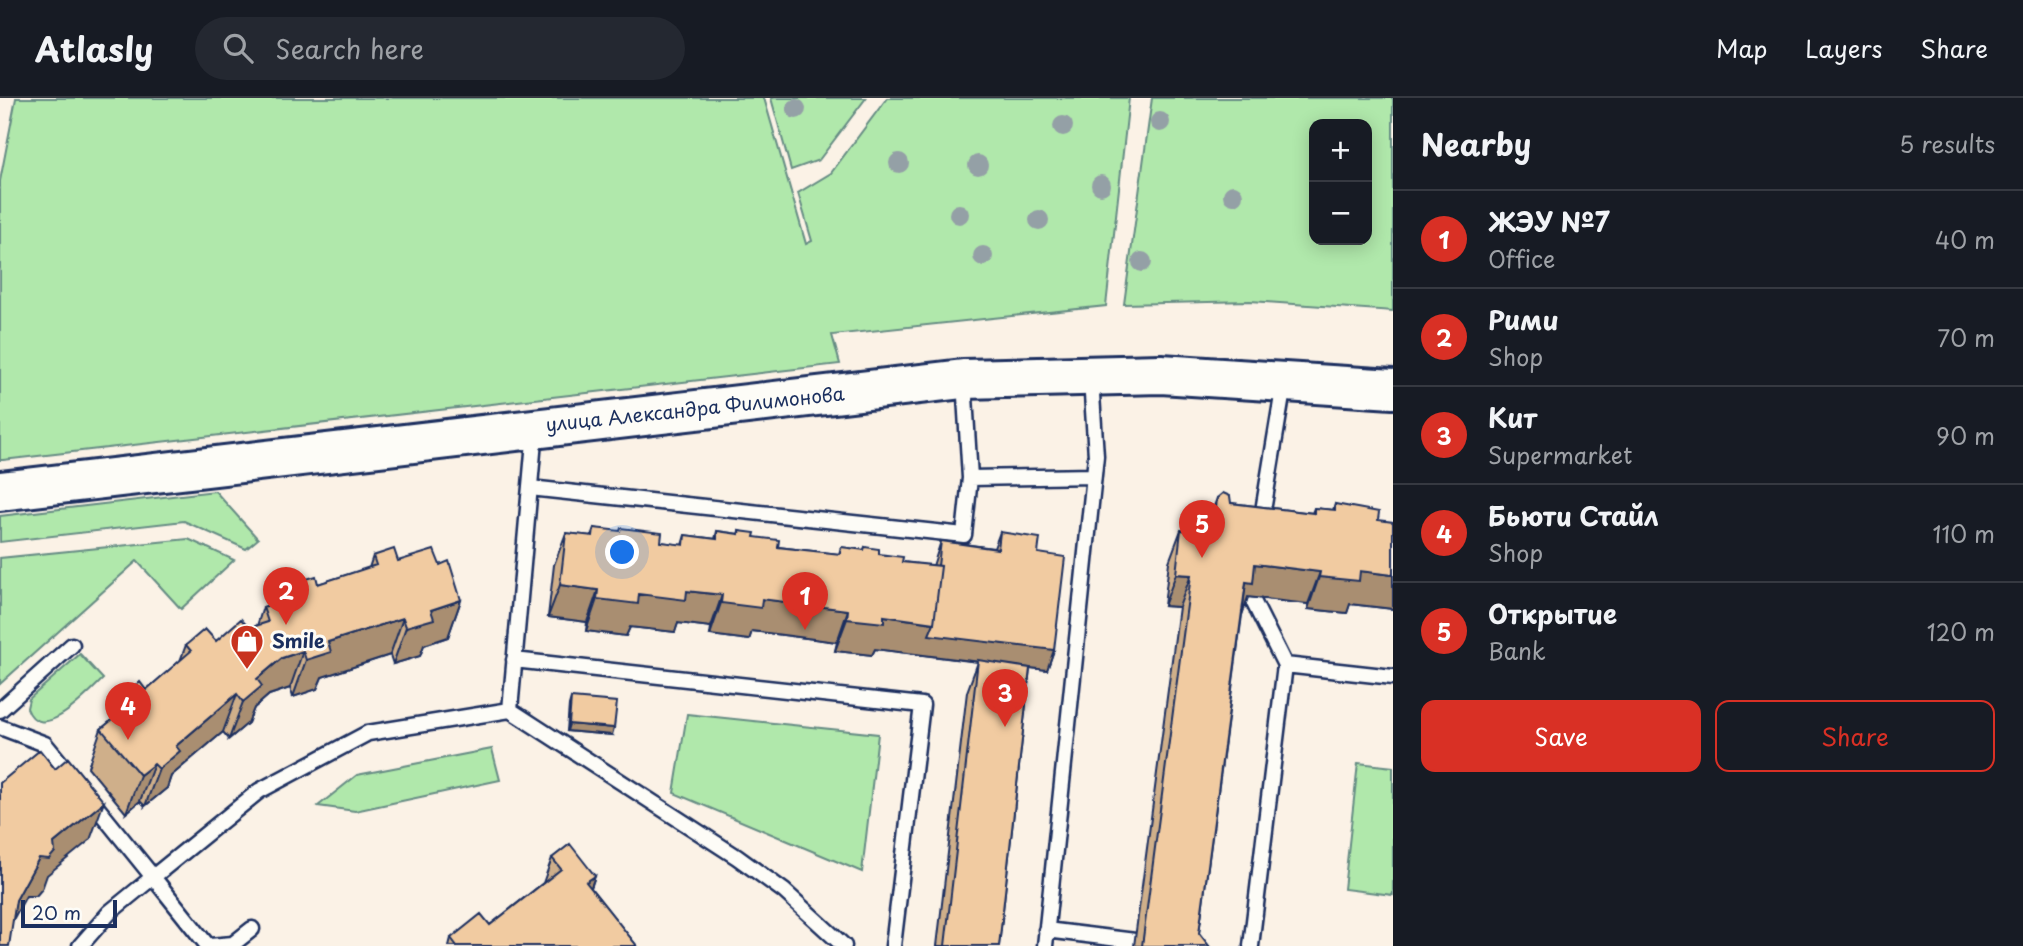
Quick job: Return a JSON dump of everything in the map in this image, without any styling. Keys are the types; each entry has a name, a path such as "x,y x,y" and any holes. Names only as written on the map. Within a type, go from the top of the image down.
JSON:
{"main road":[{"name":"улица Александра Филимонова","path":"0,491 964,379 1091,374 1284,380 1393,389"}],"lane":[{"path":"1045,946 1096,456 1091,374"},
{"path":"530,488 964,534 970,478 964,379"},
{"path":"1258,540 1284,380"},
{"path":"509,710 536,427"},
{"path":"970,478 1094,476"},
{"path":"1251,597 1285,665 1251,946"},
{"path":"0,710 72,645"},
{"path":"514,660 922,705 893,946"},
{"path":"1285,665 1393,677"},
{"path":"80,946 110,912 259,791 368,733 509,710 737,857 784,891 844,946"},
{"path":"0,727 45,744 209,946 233,944 252,929"},
{"path":"1046,930 1135,941"}],"green space":[{"path":"16,98 764,98 806,244 812,241 798,193 831,173 887,98 1129,98 1106,306 832,335 840,364 0,460 0,181"},
{"path":"771,98 866,98 819,160 791,170"},
{"path":"1152,98 1393,98 1393,311 1250,301 1124,304"},
{"path":"215,491 258,539 246,549 184,521 0,542 0,516"},
{"path":"188,539 234,560 181,609 137,561 0,684 0,558"},
{"path":"80,654 103,679 65,713 43,721 34,718 27,708 29,699"},
{"path":"687,714 878,734 862,872 674,793"},
{"path":"492,749 500,780 355,811 318,806 357,775"},
{"path":"1358,763 1393,767 1393,895 1344,889"}],"building":[{"path":"1223,493 1230,496 1231,503 1314,513 1314,508 1335,510 1335,504 1379,512 1378,520 1393,522 1393,575 1360,571 1359,581 1319,577 1320,572 1255,564 1253,583 1246,582 1199,933 1209,946 1142,946 1191,575 1176,574 1181,530 1196,531 1199,507 1216,509 1217,498"},
{"path":"594,528 662,533 661,542 684,545 685,535 717,539 717,531 739,534 739,531 755,533 754,537 779,540 778,547 840,554 841,547 864,550 865,547 879,549 879,554 903,557 902,562 941,566 934,623 884,616 884,623 847,619 848,610 762,599 761,608 721,603 722,595 687,591 686,600 639,594 638,604 597,599 598,590 560,585 566,533 593,536"},
{"path":"1000,532 1040,538 1038,553 1065,557 1054,650 929,635 934,623 941,566 938,566 941,541 998,549"},
{"path":"394,549 398,561 434,550 440,565 449,561 461,600 431,610 434,619 406,627 403,618 328,642 331,652 306,660 303,651 282,658 257,679 262,686 243,702 237,694 176,746 180,751 159,769 154,764 140,775 101,729 130,705 123,696 140,682 146,690 191,651 186,645 205,629 216,641 241,619 249,628 268,622 263,607 296,597 291,584 316,576 318,584 376,565 373,556"},
{"path":"978,660 1030,668 999,946 945,946"},
{"path":"571,698 617,702 614,728 569,724"},
{"path":"40,750 55,769 68,758 104,802 54,843 55,852 49,859 39,858 16,900 9,946 0,946 0,783"},
{"path":"570,844 595,876 586,882 637,946 457,946 451,938 481,914 490,925 561,869 552,858"}],"place":[{"name":"Открытие","path":"1202,558"},
{"name":"Рими","path":"286,625"},
{"name":"ЖЭУ №7","path":"805,630"},
{"name":"Smile","path":"247,671"},
{"name":"Кит","path":"1005,727"},
{"name":"Бьюти Стайл","path":"128,740"}]}
